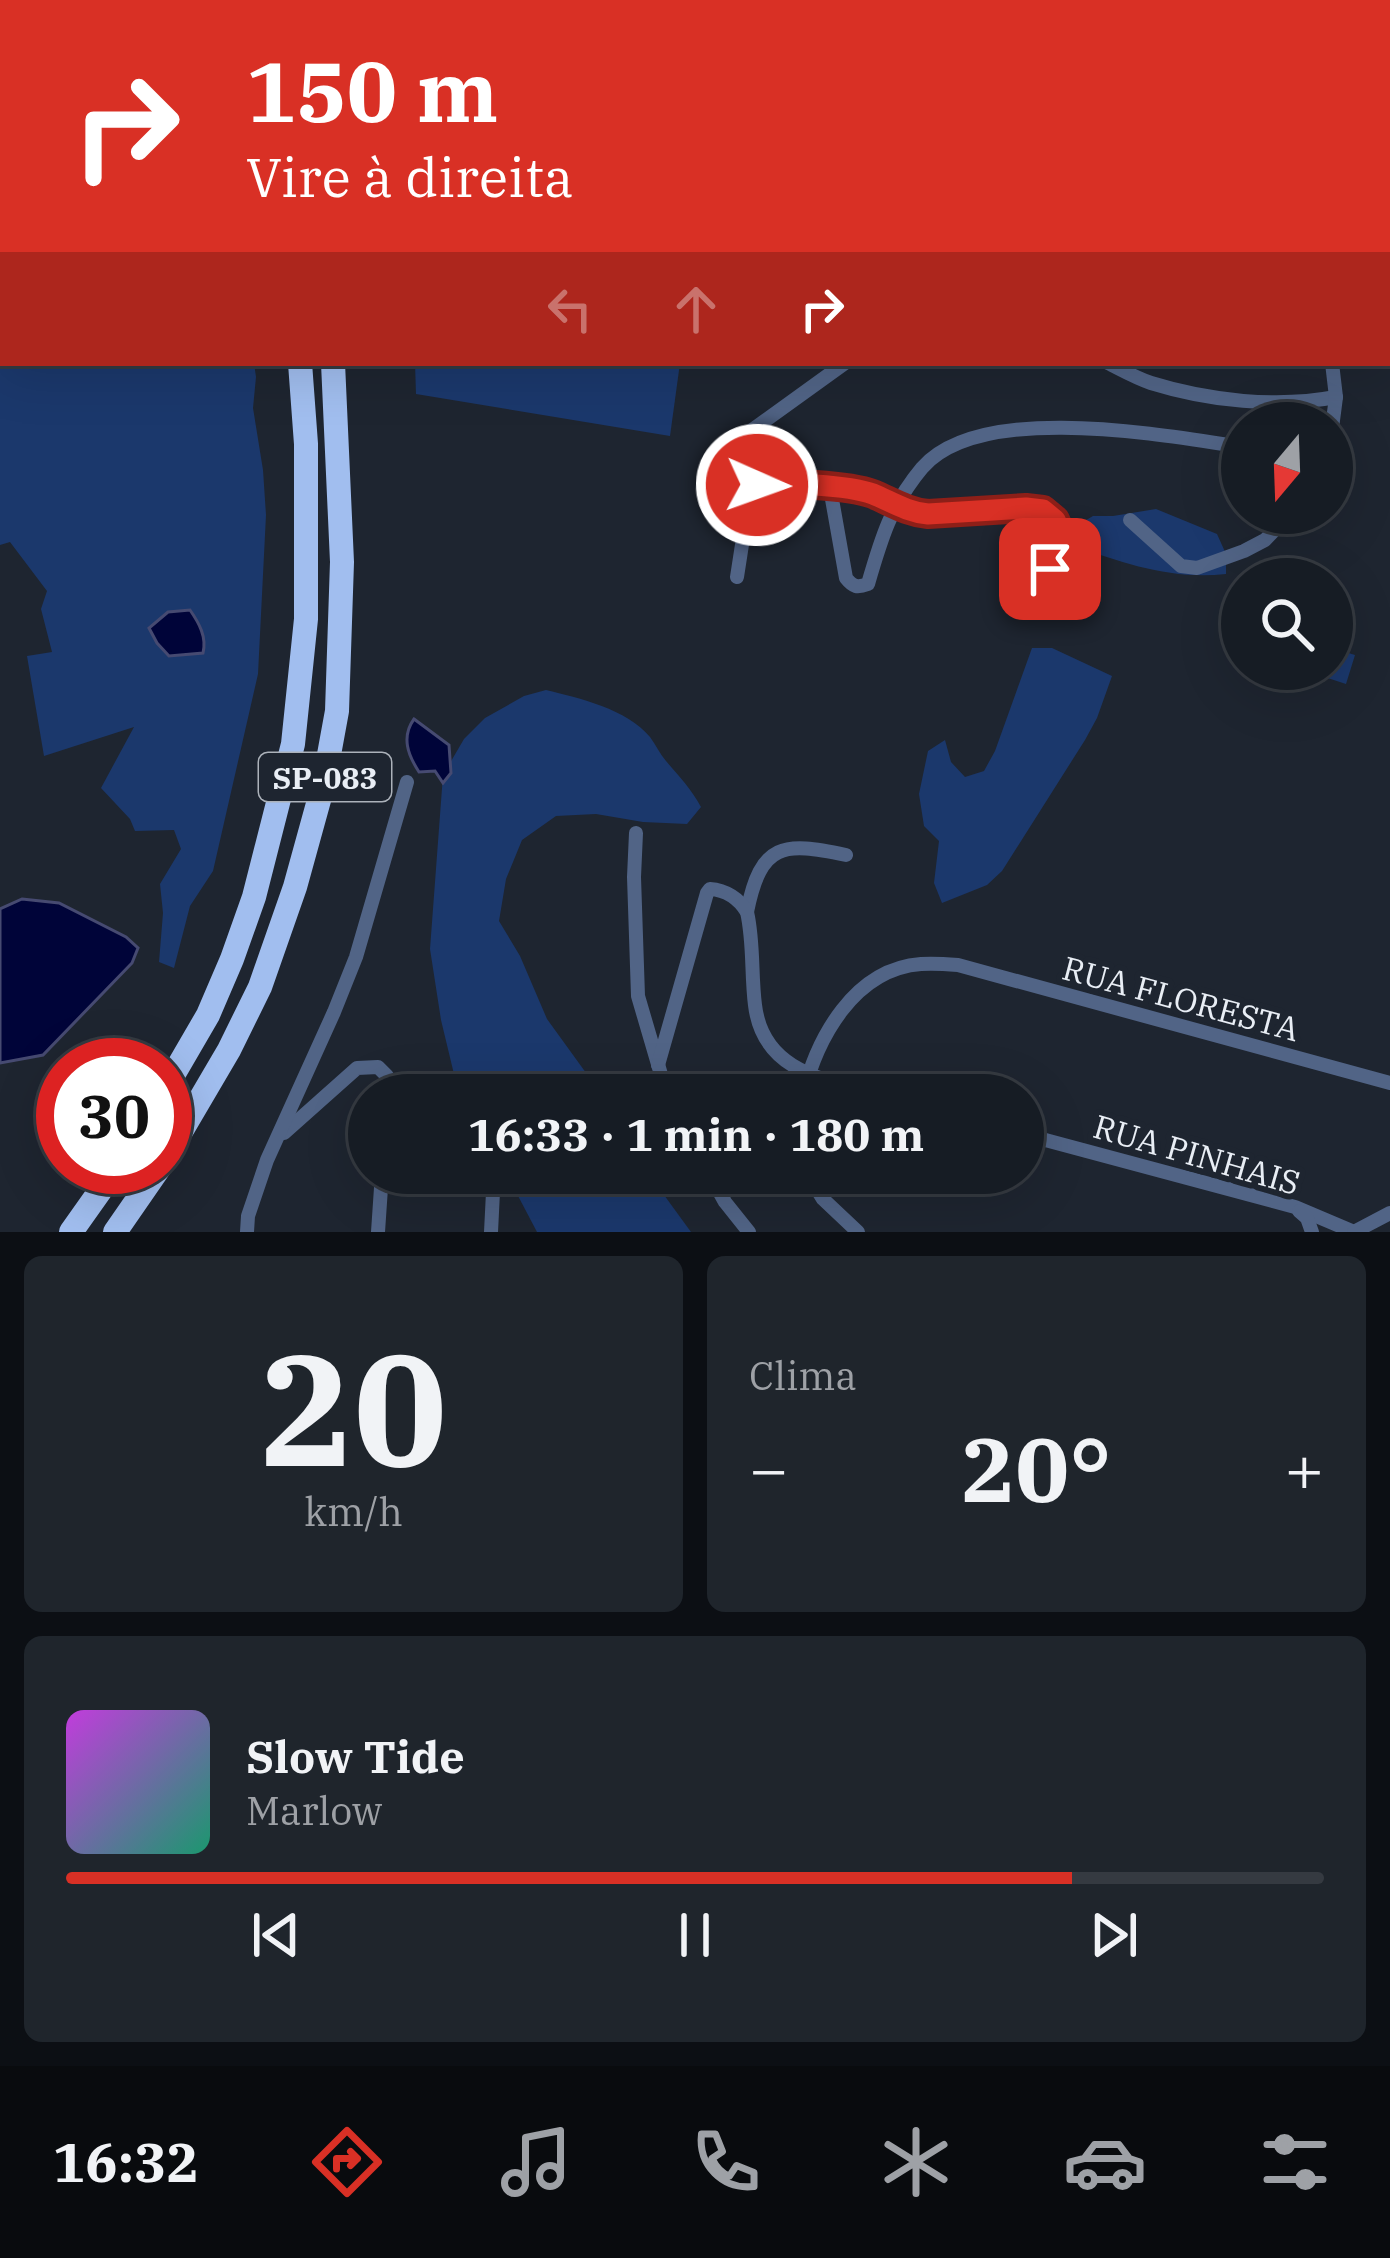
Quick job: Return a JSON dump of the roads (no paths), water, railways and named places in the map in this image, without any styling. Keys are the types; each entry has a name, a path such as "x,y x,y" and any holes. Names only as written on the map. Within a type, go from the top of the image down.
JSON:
{"highway":[{"name":"SP-083","path":"192,1042 232,959 254,897 293,744 306,619 306,444 300,366"},
{"name":"SP-083","path":"192,1113 260,987 295,887 324,782 337,711 342,562 332,366"},
{"path":"71,1232 98,1194"},
{"path":"115,1232 141,1194"}],"street":[{"path":"741,438 841,366"},
{"path":"1114,366 1149,382 1209,396 1281,403 1336,397"},
{"path":"1332,366 1335,402"},
{"path":"830,488 845,578 858,587 868,584 895,505 924,466 960,441 1035,428 1221,444"},
{"path":"737,577 750,493 757,485 863,491 913,513 1026,508 1043,510 1061,533 1030,609"},
{"path":"1130,520 1181,566 1197,568 1244,551 1271,534"},
{"path":"248,1232 248,1216 267,1160 356,957 407,782"},
{"path":"636,833 638,996 661,1074"},
{"path":"806,1074 780,1057 758,1020 747,912 758,871 774,855 789,847 846,855"},
{"path":"658,1065 707,893 716,890 740,900 747,912"},
{"name":"RUA FLORESTA","path":"808,1074 836,1015 862,990 889,973 917,964 958,965 1390,1083"},
{"path":"350,1074 357,1068 378,1067 385,1074"},
{"path":"279,1137 348,1076"},
{"name":"RUA PINHAIS","path":"1044,1140 1295,1208 1354,1232"},
{"path":"378,1232 381,1194"},
{"path":"491,1232 493,1194"},
{"path":"721,1194 749,1232"},
{"path":"820,1194 858,1232"},
{"path":"1295,1208 1307,1218 1312,1232"},
{"path":"1354,1232 1390,1214"}]}
